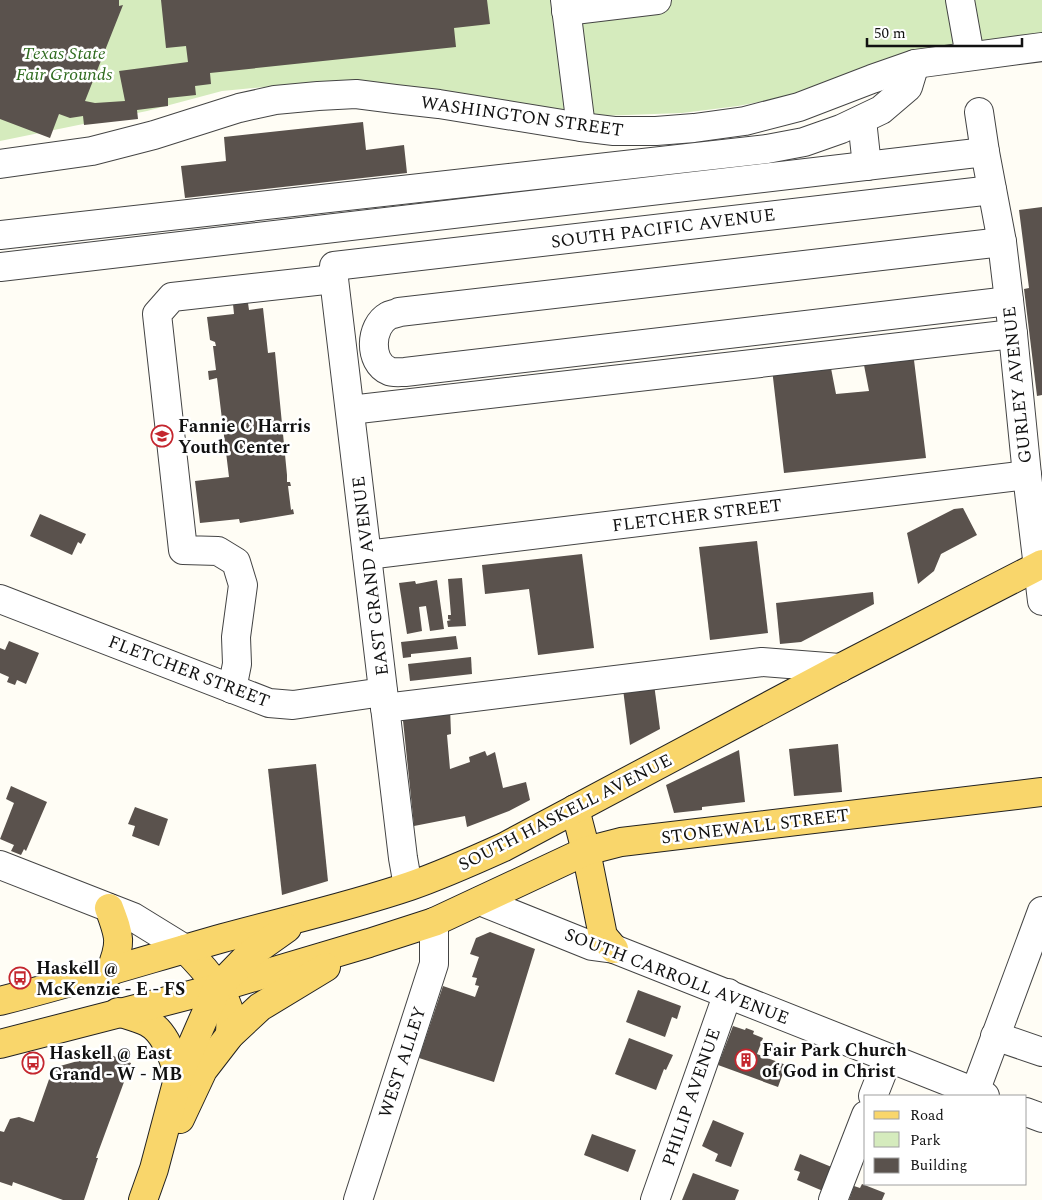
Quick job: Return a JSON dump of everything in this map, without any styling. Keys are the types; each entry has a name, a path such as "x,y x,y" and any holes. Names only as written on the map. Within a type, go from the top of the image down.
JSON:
{"main road":[{"name":"SOUTH HASKELL AVENUE","path":"0,1001 303,918 408,886 455,869 504,847 840,668 1040,565"},
{"name":"STONEWALL STREET","path":"480,900 586,851 621,842 1042,792"},
{"path":"575,809 586,851 602,936 614,949"},
{"path":"0,1044 217,988 369,943 434,922 480,900"},
{"path":"110,908 118,931 118,953 110,972"},
{"path":"144,1200 179,1075 217,988 248,955 303,918"},
{"path":"154,1169 170,1141 203,1070 230,1035 260,1007 309,976 369,943"},
{"path":"185,949 217,988 230,1014 230,1035"},
{"path":"118,1012 148,1022 161,1034 179,1075"}],"street":[{"path":"581,127 565,5 657,0"},
{"path":"960,0 970,56"},
{"name":"WASHINGTON STREET","path":"0,164 92,150 154,135 239,108 275,100 356,94 614,131 656,131 694,128 744,120 799,107 915,64 1042,47"},
{"path":"0,235 767,149 804,142 841,130 881,110 908,87 915,64"},
{"name":"GURLEY AVENUE","path":"979,112 1002,242 1026,474 1040,565 1042,600"},
{"path":"862,120 867,166"},
{"path":"0,267 867,166 988,170"},
{"name":"SOUTH PACIFIC AVENUE","path":"232,689 237,664 236,637 243,585 236,562 218,551 183,550 157,314 172,297 988,170"},
{"path":"31,233 35,263"},
{"path":"1002,242 400,312 387,317 377,329 373,347 378,362 389,371 405,372 1009,301"},
{"name":"EAST GRAND AVENUE","path":"334,272 403,858 408,886"},
{"path":"350,410 1013,334"},
{"path":"343,349 373,347"},
{"name":"FLETCHER STREET","path":"367,555 1026,474"},
{"name":"FLETCHER STREET","path":"0,599 232,689 270,703 287,705 384,700 762,662 840,668"},
{"path":"0,865 133,917 185,949"},
{"name":"SOUTH CARROLL AVENUE","path":"480,900 592,946 614,949 728,993 980,1094"},
{"path":"980,1094 995,1036 1042,910"},
{"name":"WEST ALLEY","path":"358,1200 434,964 434,922"},
{"name":"PHILIP AVENUE","path":"654,1200 728,993"},
{"path":"995,1036 1042,1052"},
{"path":"873,1095 888,1058"},
{"path":"1027,1112 1042,1118"},
{"path":"833,1200 864,1120"}],"green space":[{"name":"Texas State Fair Grounds","path":"0,0 1042,0 1042,34 906,53 789,96 738,106 682,113 599,116 456,95 325,81 222,91 147,111 0,141"}],"building":[{"path":"0,0 119,0 119,6 123,5 85,101 95,103 125,101 119,71 188,62 186,46 166,48 161,0 487,0 490,24 454,28 456,47 210,73 211,84 195,86 196,95 168,98 168,106 137,110 138,119 84,125 83,116 70,118 59,114 50,138 0,119"},
{"path":"363,122 366,150 404,145 407,173 185,198 181,166 226,161 224,137"},
{"path":"1042,207 1042,395 1037,396 1024,289 1029,288 1019,210"},
{"path":"248,303 249,310 263,308 268,353 275,352 287,482 290,482 291,486 288,486 291,510 293,509 294,514 240,523 239,519 200,523 195,481 229,477 217,378 209,380 208,371 216,370 213,346 216,346 215,342 210,340 207,317 234,314 233,304"},
{"path":"913,352 926,458 784,473 772,369 830,363 836,394 869,391 863,360"},
{"path":"963,508 977,535 941,554 934,571 918,584 907,533 954,509"},
{"path":"40,514 86,534 81,544 78,542 72,555 30,536"},
{"path":"757,541 768,633 710,640 699,547"},
{"path":"582,554 594,648 538,655 529,589 485,594 482,565"},
{"path":"462,578 466,626 448,627 447,621 451,620 448,619 448,615 451,615 448,579"},
{"path":"437,580 444,629 430,631 426,606 419,607 422,631 407,634 399,583 415,581 416,584"},
{"path":"873,592 874,604 801,642 780,644 776,603"},
{"path":"456,636 458,649 411,654 411,657 403,658 401,642"},
{"path":"9,641 39,653 26,684 17,680 15,685 7,682 9,677 0,673 0,648 5,650"},
{"path":"471,657 472,674 410,681 408,664"},
{"path":"654,684 660,729 630,745 623,689"},
{"path":"450,707 451,734 447,735 450,769 470,762 469,757 485,751 487,756 495,752 503,788 526,782 530,800 509,811 467,827 465,816 414,826 402,711"},
{"path":"838,744 842,792 794,796 789,749"},
{"path":"739,750 745,802 702,807 702,810 674,813 666,785"},
{"path":"316,764 328,881 282,895 268,769"},
{"path":"11,786 47,802 26,851 24,849 21,855 11,851 14,845 0,839 14,803 6,799"},
{"path":"135,807 168,819 159,846 132,836 135,826 128,824"},
{"path":"490,932 535,949 494,1082 419,1058 443,986 475,997 479,986 475,985 477,978 472,977 479,957 470,954 476,938"},
{"path":"638,990 681,1006 677,1019 672,1017 665,1037 626,1022"},
{"name":"Fair Park Church of God in Christ","path":"733,1026 754,1031 753,1034 763,1038 757,1054 786,1065 778,1087 718,1065"},
{"path":"629,1038 673,1055 666,1070 664,1069 656,1090 615,1074"},
{"path":"106,1053 131,1063 96,1158 98,1158 84,1200 63,1200 13,1182 12,1186 0,1182 0,1131 4,1132 10,1119 19,1117 34,1122 53,1068"},
{"path":"713,1120 744,1133 731,1167 715,1161 718,1154 702,1146"},
{"path":"592,1134 636,1150 628,1172 584,1155"},
{"path":"800,1154 834,1168 823,1191 797,1180 800,1172 794,1170"},
{"path":"693,1173 739,1190 735,1200 682,1200"},
{"path":"862,1184 885,1193 882,1200 849,1200 854,1186 860,1188"}],"place":[{"name":"Fannie C Harris Youth Center","path":"162,436"},
{"name":"Haskell @ McKenzie - E - FS","path":"20,978"},
{"name":"Fair Park Church of God in Christ","path":"746,1060"},
{"name":"Haskell @ East Grand - W - MB","path":"33,1063"}]}
